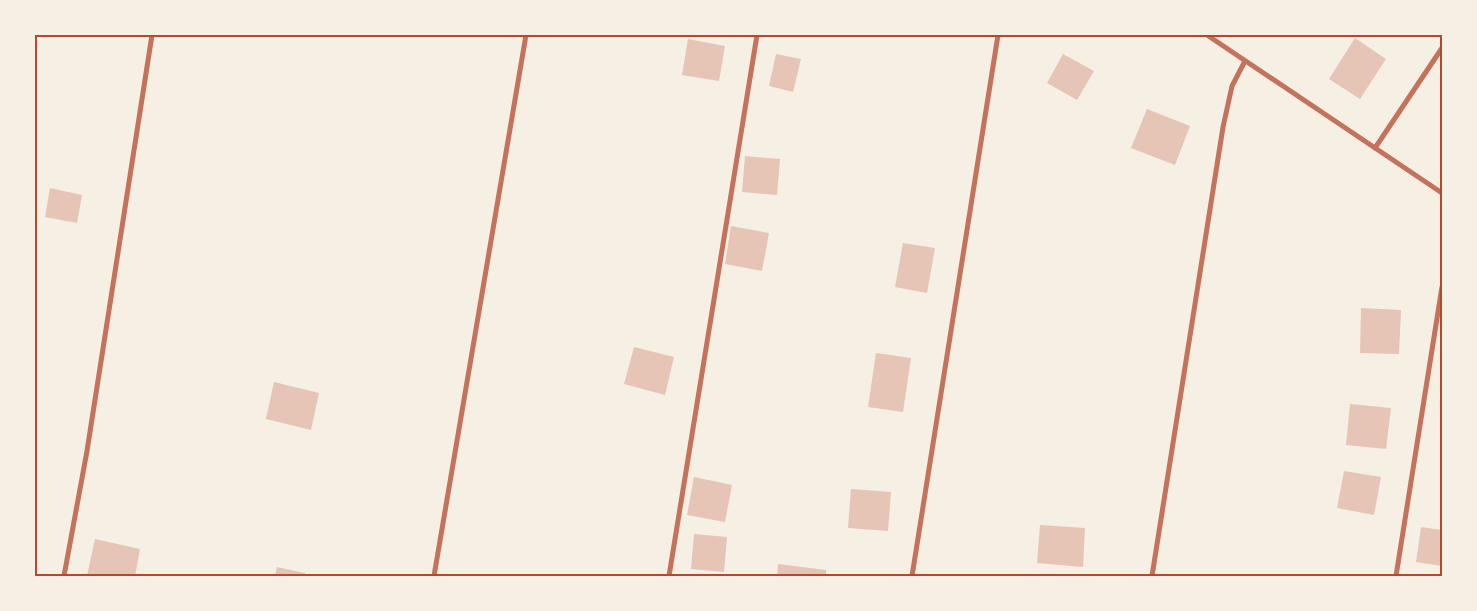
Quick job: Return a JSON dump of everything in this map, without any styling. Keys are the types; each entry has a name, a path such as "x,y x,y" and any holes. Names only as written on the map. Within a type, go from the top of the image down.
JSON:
{"street":[{"path":"64,576 87,451 152,35"},
{"path":"434,576 526,35"},
{"path":"669,576 757,35"},
{"path":"912,576 998,35"},
{"path":"1207,35 1442,193"},
{"path":"1375,148 1442,48"},
{"path":"1152,576 1223,127 1232,86 1245,61"},
{"path":"1396,576 1442,287"}],"building":[{"path":"1355,38 1386,59 1360,99 1329,79"},
{"path":"688,39 725,46 719,81 682,75"},
{"path":"776,54 801,59 793,92 769,86"},
{"path":"1063,54 1094,71 1077,100 1047,83"},
{"path":"1147,109 1190,126 1175,165 1131,148"},
{"path":"745,156 780,159 777,195 742,192"},
{"path":"50,188 82,195 77,223 45,217"},
{"path":"731,226 769,233 762,271 725,264"},
{"path":"903,243 935,248 927,293 895,287"},
{"path":"1361,308 1401,310 1399,354 1360,353"},
{"path":"634,347 674,357 665,395 624,384"},
{"path":"876,353 911,358 903,412 868,407"},
{"path":"274,382 319,393 311,430 266,419"},
{"path":"1350,404 1391,408 1386,449 1346,445"},
{"path":"1344,471 1381,477 1374,515 1337,508"},
{"path":"694,477 732,485 725,522 687,515"},
{"path":"851,489 891,492 888,531 848,528"},
{"path":"1040,525 1085,528 1083,567 1037,563"},
{"path":"1421,527 1442,530 1442,566 1416,562"},
{"path":"694,534 727,537 724,572 691,569"},
{"path":"95,539 140,549 135,576 87,576"},
{"path":"778,564 826,570 826,576 777,576"},
{"path":"277,567 305,573 305,576 275,576"}]}
